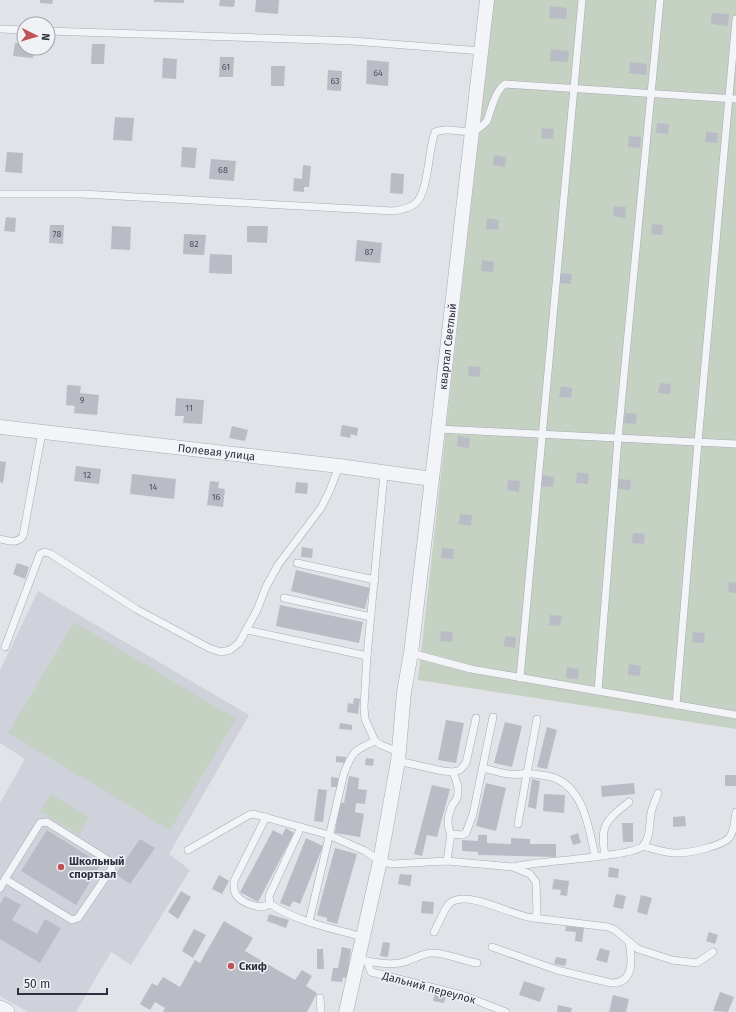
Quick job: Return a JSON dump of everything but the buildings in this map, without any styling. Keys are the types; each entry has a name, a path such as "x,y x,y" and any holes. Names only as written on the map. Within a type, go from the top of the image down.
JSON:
{"street":[{"name":"квартал Светлый","path":"346,1012 362,961 362,937 380,861 399,757 404,692 411,653 438,429 487,0"},
{"name":"Полевая улица","path":"0,427 339,466 384,474 432,479"},
{"path":"0,1009 6,1012"}],"lane":[{"path":"520,678 582,0"},
{"path":"598,691 618,438 660,0"},
{"path":"676,704 698,442 732,99 736,18"},
{"path":"0,29 16,30"},
{"path":"56,31 352,41 482,51"},
{"path":"0,194 82,194 393,211 406,209 416,203 421,196 432,141 436,132 441,129 472,132 483,125 498,92 505,84 652,95 732,99"},
{"path":"438,429 542,433 736,444"},
{"path":"0,539 10,542 17,542 24,536 42,432"},
{"path":"5,647 40,554 45,552 51,554 136,609 209,648 221,652 230,650 239,643 247,630 278,565 321,508 339,466"},
{"path":"384,474 367,656 364,706 365,719 375,741 399,757 442,772 453,772 460,770 466,763 476,718"},
{"path":"297,563 375,580"},
{"path":"284,598 371,617"},
{"path":"247,630 367,656"},
{"path":"411,653 471,669 736,715"},
{"path":"451,834 462,835 466,833 470,824 493,717"},
{"path":"518,824 538,719"},
{"path":"309,922 344,773 351,758 359,748 375,741"},
{"path":"483,768 516,776 527,773 548,776 566,784 581,802 595,856"},
{"path":"447,861 451,834 448,829 448,823 452,805 457,798 458,792 453,772"},
{"path":"188,850 249,815 254,814 329,835 365,851 380,861 392,864 447,861 513,867 605,856 636,850 643,846 648,838 651,813 658,793"},
{"path":"605,856 603,842 604,826 610,818 629,802"},
{"path":"643,846 665,852 679,853 719,845 728,839 732,833 736,812"},
{"path":"266,817 234,881 234,889 237,896 254,905 263,907 270,904"},
{"path":"0,888 5,879 40,823 47,822 111,862 112,868 78,918 72,920 5,879"},
{"path":"270,904 269,896 301,827"},
{"path":"513,867 530,874 536,882 538,895 537,913 534,918"},
{"path":"434,932 449,903 469,899 490,904 527,917 608,927 616,930 638,949 672,960 697,963 713,952"},
{"path":"270,904 309,922 362,937"},
{"path":"492,947 557,970 611,983 618,983 625,978 631,967 632,956 629,942"},
{"path":"362,961 396,963 432,953 448,955 463,961 477,963"},
{"name":"Дальний переулок","path":"362,961 371,972 462,995 506,1012"},
{"path":"320,998 320,1012"}],"shaded area":[{"path":"38,591 249,715 169,854 190,870 131,965 111,952 76,1012 28,1012 0,996 0,803 25,759 0,743 0,670"}],"green space":[{"path":"494,0 736,0 736,729 418,680"},
{"path":"74,622 236,719 170,830 8,733"},
{"path":"51,794 89,817 79,835 40,811"}],"place":[{"name":"Школьный спортзал","path":"61,867"},
{"name":"Скиф","path":"231,966"}]}
